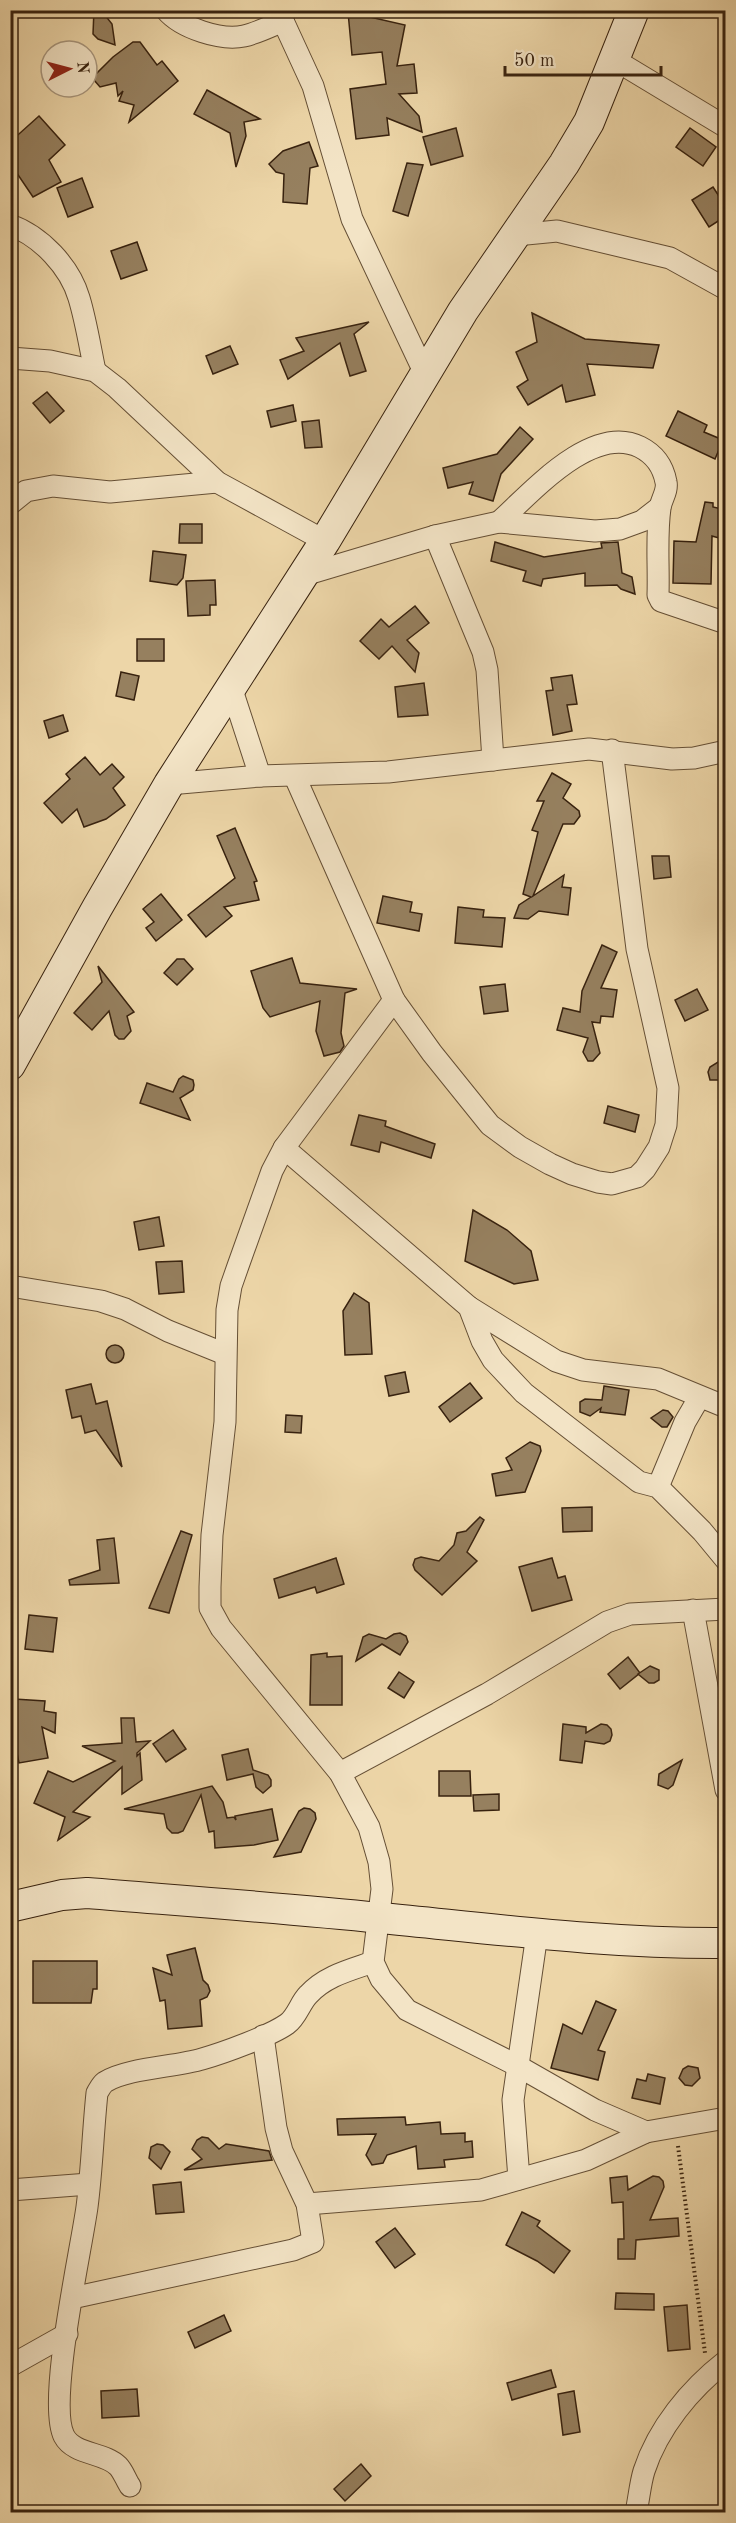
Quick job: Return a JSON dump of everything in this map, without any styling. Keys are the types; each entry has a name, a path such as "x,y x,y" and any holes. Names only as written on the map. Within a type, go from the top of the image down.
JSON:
{"street":[{"path":"166,10 171,16 201,33 242,37 281,16 313,86 352,219 426,376"},
{"path":"10,1065 169,784 232,690 301,576 325,541 463,311 564,164 589,122 634,10"},
{"path":"615,60 726,127"},
{"path":"10,225 48,248 64,269 79,296 95,371"},
{"path":"516,235 557,231 670,258 726,289"},
{"path":"10,358 50,361 95,371 117,388 217,482 325,541"},
{"path":"499,522 576,454 595,446 614,443 634,444 650,452 662,468 667,485 660,507 658,595 661,601 726,623"},
{"path":"10,504 26,491 53,486 110,492 217,482"},
{"path":"301,576 435,536 499,522 595,531 620,529 642,522 660,507"},
{"path":"435,536 483,652 487,670 494,760"},
{"path":"232,690 260,776"},
{"path":"169,784 260,776 295,777 388,772 589,749 672,759 694,758 726,751"},
{"path":"295,777 394,1000 432,1053 490,1125 519,1147 572,1174 612,1184 637,1177 659,1147 666,1125 668,1088 637,949 612,750"},
{"path":"394,1000 284,1148 272,1170 231,1286 227,1310 225,1354 225,1422 212,1535 210,1608 221,1628 340,1773 369,1827 379,1862 382,1889 373,1962 381,1979 407,2010 516,2065 595,2110 646,2132"},
{"path":"284,1148 470,1307 556,1361 583,1370 658,1379 699,1398 726,1407"},
{"path":"10,1286 101,1301 125,1309 168,1331 225,1354"},
{"path":"470,1307 482,1341 493,1360 524,1393 639,1482 658,1487 702,1531 726,1560"},
{"path":"658,1487 685,1422 699,1398"},
{"path":"340,1773 487,1694 607,1622 630,1614 726,1608"},
{"path":"693,1610 726,1790"},
{"path":"10,1907 62,1895 87,1893 379,1917 537,1934 688,1943 726,1943"},
{"path":"519,2179 513,2113 516,2065 537,1934"},
{"path":"129,2486 119,2467 100,2455 74,2447 64,2437 60,2422 59,2399 72,2298 88,2204 97,2093 103,2083 120,2076 203,2059 263,2036 286,2024 316,1986 331,1977 373,1962"},
{"path":"72,2298 292,2250 313,2242 307,2204 282,2151 276,2128 263,2036"},
{"path":"307,2204 481,2190 586,2160 646,2132 726,2118"},
{"path":"10,2190 89,2184"},
{"path":"10,2366 67,2334"},
{"path":"636,2512 644,2473 658,2437 708,2375 726,2361"}],"path":[{"path":"676,2128 708,2375"}],"building":[{"path":"94,10 101,10 112,24 115,45 98,39 93,34"},
{"path":"348,12 405,25 397,66 414,64 417,93 399,94 419,116 422,132 387,118 389,135 356,139 350,89 386,84 382,52 352,55"},
{"path":"133,42 140,42 157,65 162,61 178,81 129,122 134,105 119,101 123,91 118,96 116,83 99,86 99,71"},
{"path":"207,90 260,119 244,122 246,136 236,167 230,133 194,114"},
{"path":"39,116 65,145 49,160 61,182 33,197 10,163 10,142"},
{"path":"456,128 463,156 431,165 423,137"},
{"path":"690,128 716,147 703,166 676,147"},
{"path":"309,142 318,166 310,168 307,204 283,202 284,174 276,172 269,164 283,151"},
{"path":"407,163 423,165 408,216 393,211"},
{"path":"82,178 93,207 68,217 57,188"},
{"path":"713,187 726,207 726,216 709,227 692,200"},
{"path":"137,242 147,270 121,279 111,251"},
{"path":"532,313 585,339 659,345 653,368 587,364 595,395 566,402 562,385 528,405 517,387 528,380 516,352 537,342"},
{"path":"369,322 354,334 366,371 350,376 340,343 288,379 280,360 304,351 296,338"},
{"path":"230,346 238,364 213,374 206,356"},
{"path":"47,392 64,411 50,423 33,403"},
{"path":"293,405 296,421 271,427 267,411"},
{"path":"678,411 707,425 704,432 723,440 715,459 666,436"},
{"path":"319,420 322,447 305,448 302,422"},
{"path":"520,427 533,439 501,474 493,501 469,494 473,482 448,488 443,468 497,454"},
{"path":"705,502 713,503 713,507 726,510 726,540 712,536 711,584 673,583 674,541 696,542"},
{"path":"180,524 202,524 202,543 179,543"},
{"path":"495,542 544,557 602,548 601,543 618,542 622,573 632,577 635,594 617,585 585,586 585,573 543,579 541,586 523,581 526,571 491,561"},
{"path":"153,551 186,555 183,578 177,585 150,581"},
{"path":"215,580 216,605 210,605 210,615 188,616 186,581"},
{"path":"415,606 429,623 407,640 419,653 415,672 392,646 379,659 360,641 381,619 389,627"},
{"path":"137,639 164,639 164,661 137,661"},
{"path":"121,672 139,676 134,700 116,696"},
{"path":"572,675 577,704 567,705 572,731 553,735 546,691 553,690 551,678"},
{"path":"424,683 428,715 398,717 395,687"},
{"path":"63,715 68,731 49,738 44,721"},
{"path":"85,757 100,775 112,764 124,777 113,788 125,805 106,819 84,827 77,809 62,823 44,803 70,779 66,774"},
{"path":"552,773 571,784 563,798 579,811 580,816 574,824 563,824 533,896 564,875 562,887 571,888 568,915 539,911 528,919 514,918 519,905 531,897 523,894 538,832 532,830 544,801 537,801"},
{"path":"235,828 257,881 254,882 259,900 224,907 232,916 206,937 188,915 235,878 217,836"},
{"path":"652,856 669,856 671,877 654,879"},
{"path":"161,894 182,920 156,941 146,928 154,922 143,909"},
{"path":"383,896 412,902 410,912 422,914 419,931 377,923"},
{"path":"458,907 484,910 483,917 505,918 502,947 455,943"},
{"path":"602,945 617,952 601,988 617,990 613,1017 601,1016 600,1023 592,1022 600,1053 593,1061 588,1061 583,1052 588,1038 557,1030 563,1008 580,1012 582,991"},
{"path":"292,958 300,983 357,989 345,993 341,1033 344,1046 340,1052 324,1056 316,1031 320,1001 270,1017 263,1008 251,971"},
{"path":"177,959 184,959 193,969 177,985 164,973"},
{"path":"98,966 134,1012 127,1016 131,1031 124,1039 119,1039 115,1035 109,1011 92,1030 74,1013 102,982"},
{"path":"505,984 508,1011 484,1014 480,987"},
{"path":"697,989 708,1010 685,1021 675,1000"},
{"path":"726,1057 726,1076 719,1080 710,1080 708,1072 710,1067"},
{"path":"183,1076 193,1080 194,1085 193,1090 180,1098 190,1120 140,1103 147,1083 173,1092 179,1079"},
{"path":"608,1106 639,1115 635,1132 604,1123"},
{"path":"359,1115 386,1121 385,1126 435,1144 431,1158 381,1142 379,1152 351,1145"},
{"path":"473,1210 507,1230 531,1251 538,1280 514,1284 465,1261"},
{"path":"159,1217 164,1246 139,1250 134,1222"},
{"path":"182,1261 184,1292 159,1294 156,1262"},
{"path":"354,1293 369,1303 372,1354 345,1355 343,1311"},
{"path":"115,1345 121,1348 124,1354 121,1360 115,1363 109,1360 106,1354 109,1348"},
{"path":"405,1372 409,1392 389,1396 385,1376"},
{"path":"470,1383 482,1398 450,1422 439,1407"},
{"path":"91,1384 96,1404 107,1401 122,1467 96,1430 85,1433 81,1416 72,1418 66,1390"},
{"path":"604,1386 629,1390 625,1415 600,1412 601,1408 590,1416 580,1412 580,1402 585,1399 602,1400"},
{"path":"663,1410 668,1411 673,1417 667,1427 662,1427 651,1418"},
{"path":"286,1415 302,1416 301,1433 285,1432"},
{"path":"530,1442 540,1446 541,1451 525,1492 496,1496 492,1474 512,1470 506,1458"},
{"path":"592,1507 592,1531 563,1532 562,1508"},
{"path":"480,1517 484,1520 467,1552 477,1561 442,1595 415,1570 413,1565 415,1559 421,1557 439,1561 454,1545 457,1533 466,1531"},
{"path":"181,1531 192,1535 169,1613 149,1608"},
{"path":"114,1538 119,1583 70,1585 69,1580 100,1570 97,1540"},
{"path":"336,1558 344,1584 317,1593 315,1587 279,1598 274,1579"},
{"path":"552,1558 558,1578 565,1576 572,1600 532,1611 519,1567"},
{"path":"29,1615 57,1618 53,1652 25,1649"},
{"path":"400,1633 406,1636 408,1642 400,1655 382,1644 356,1661 363,1637 369,1634 386,1639"},
{"path":"327,1653 327,1657 342,1656 342,1705 310,1705 311,1655"},
{"path":"628,1657 640,1673 620,1689 608,1674"},
{"path":"650,1666 659,1670 659,1680 654,1683 649,1683 638,1674"},
{"path":"399,1672 414,1682 404,1698 388,1688"},
{"path":"14,1699 45,1701 44,1711 56,1713 55,1733 42,1727 48,1758 19,1763 12,1728 13,1713 10,1712 10,1708 14,1708"},
{"path":"121,1718 134,1718 136,1742 150,1741 137,1753 137,1756 140,1753 142,1780 122,1794 122,1767 73,1812 90,1817 58,1840 65,1817 34,1803 48,1771 73,1782 115,1761 82,1746 122,1743"},
{"path":"563,1724 586,1727 586,1733 601,1724 607,1725 612,1735 610,1741 604,1744 585,1741 582,1763 560,1760"},
{"path":"173,1730 186,1749 166,1762 153,1744"},
{"path":"248,1749 253,1770 268,1775 271,1780 271,1786 263,1793 256,1787 253,1774 227,1780 222,1755"},
{"path":"682,1760 673,1785 668,1789 658,1785 659,1774"},
{"path":"439,1771 470,1771 471,1796 439,1796"},
{"path":"212,1786 223,1802 227,1818 234,1817 236,1820 235,1816 272,1809 278,1840 254,1845 215,1848 214,1831 209,1832 201,1795 183,1831 178,1833 172,1833 167,1828 164,1814 124,1809"},
{"path":"499,1794 499,1810 474,1811 473,1795"},
{"path":"304,1808 315,1813 316,1819 301,1852 274,1857 299,1811"},
{"path":"195,1948 203,1980 210,1991 207,1997 200,2000 202,2026 168,2029 165,2000 160,2001 153,1968 172,1975 167,1955"},
{"path":"33,1961 97,1961 97,1989 93,1989 91,2003 33,2003"},
{"path":"596,2001 616,2010 598,2050 605,2052 598,2080 551,2068 563,2024 582,2034"},
{"path":"688,2066 698,2068 700,2078 692,2086 685,2085 679,2078 683,2069"},
{"path":"648,2074 665,2078 660,2104 632,2098 637,2079 646,2081"},
{"path":"405,2117 406,2125 440,2122 441,2134 465,2133 465,2142 472,2141 473,2157 444,2160 445,2167 418,2169 416,2146 387,2155 383,2163 372,2165 366,2155 376,2134 338,2135 337,2119"},
{"path":"202,2137 208,2138 219,2149 226,2144 269,2151 272,2160 184,2170 202,2159 192,2149 197,2140"},
{"path":"157,2144 163,2145 170,2152 161,2169 149,2158 151,2147"},
{"path":"627,2176 628,2190 653,2176 663,2181 664,2187 650,2220 678,2218 679,2236 636,2240 635,2259 618,2259 618,2239 624,2239 623,2202 612,2203 610,2178"},
{"path":"181,2182 184,2212 156,2214 153,2185"},
{"path":"522,2212 540,2221 537,2226 570,2251 554,2273 506,2245"},
{"path":"395,2228 415,2254 395,2268 376,2242"},
{"path":"616,2293 654,2294 654,2310 615,2309"},
{"path":"687,2305 690,2349 668,2351 664,2307"},
{"path":"224,2315 231,2331 195,2348 188,2332"},
{"path":"551,2370 556,2387 512,2400 507,2383"},
{"path":"137,2389 139,2416 102,2418 101,2391"},
{"path":"574,2391 580,2432 563,2435 558,2394"},
{"path":"361,2464 371,2476 345,2501 334,2489"}]}
